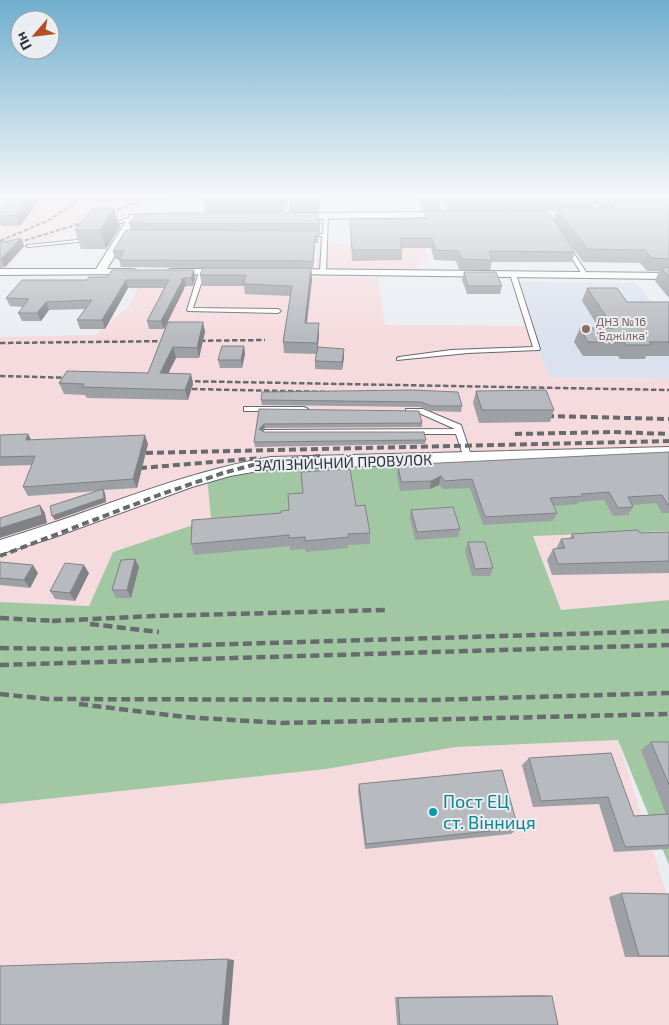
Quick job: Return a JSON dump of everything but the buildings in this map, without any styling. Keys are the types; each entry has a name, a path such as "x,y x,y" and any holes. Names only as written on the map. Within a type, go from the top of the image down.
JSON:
{"street":[{"path":"100,272 121,243"},
{"path":"0,272 239,272"},
{"path":"276,272 669,276"},
{"name":"ЗАЛІЗНИЧНИЙ ПРОВУЛОК","path":"0,547 46,533 187,482 230,470 271,464 669,452"}],"lane":[{"path":"28,246 60,243"},
{"path":"323,272 325,243"},
{"path":"564,243 585,275"},
{"path":"202,272 190,310 278,311"},
{"path":"399,359 461,350 538,349 513,274"},
{"path":"247,409 314,410"},
{"path":"401,411 420,411 458,427 468,458"},
{"path":"265,432 459,431"}],"shaded area":[{"path":"0,243 34,243 23,246 25,248 6,270 0,270"},
{"path":"320,244 424,245 429,260 416,265 418,271 317,270"},
{"path":"144,275 378,278 385,325 529,326 550,378 669,379 669,452 211,519 113,552 90,606 0,602 0,337 95,335 129,306"},
{"name":"ДНЗ №16 'Бджілка'","path":"516,282 636,283 660,313 669,342 669,379 550,378 531,332"},
{"path":"669,531 669,600 561,610 533,535"},
{"path":"618,740 669,902 669,1025 0,1025 0,804 326,769 455,747"}],"green space":[{"path":"669,452 669,531 533,536 561,610 669,600 669,865 618,740 456,747 326,769 0,804 0,602 89,606 113,552 211,519 207,476 234,469"}],"railway":[{"path":"0,248 17,243"},
{"path":"0,343 265,340"},
{"path":"0,376 77,378"},
{"path":"179,381 669,390"},
{"path":"192,389 329,392"},
{"path":"547,416 669,419"},
{"path":"515,434 613,432 669,434"},
{"path":"146,453 669,441"},
{"path":"0,556 159,495 223,473 264,462 320,456"},
{"path":"129,469 261,458"},
{"path":"55,621 154,616 385,610"},
{"path":"0,618 55,621"},
{"path":"90,624 159,632"},
{"path":"0,648 67,649 669,631"},
{"path":"0,665 669,645"},
{"path":"0,694 47,699 430,700 669,693"},
{"path":"79,704 185,717 282,723 669,714"}],"place":[{"name":"ДНЗ №16 'Бджілка'","path":"586,329"},
{"name":"Пост ЕЦ ст. Вінниця","path":"433,812"}]}
